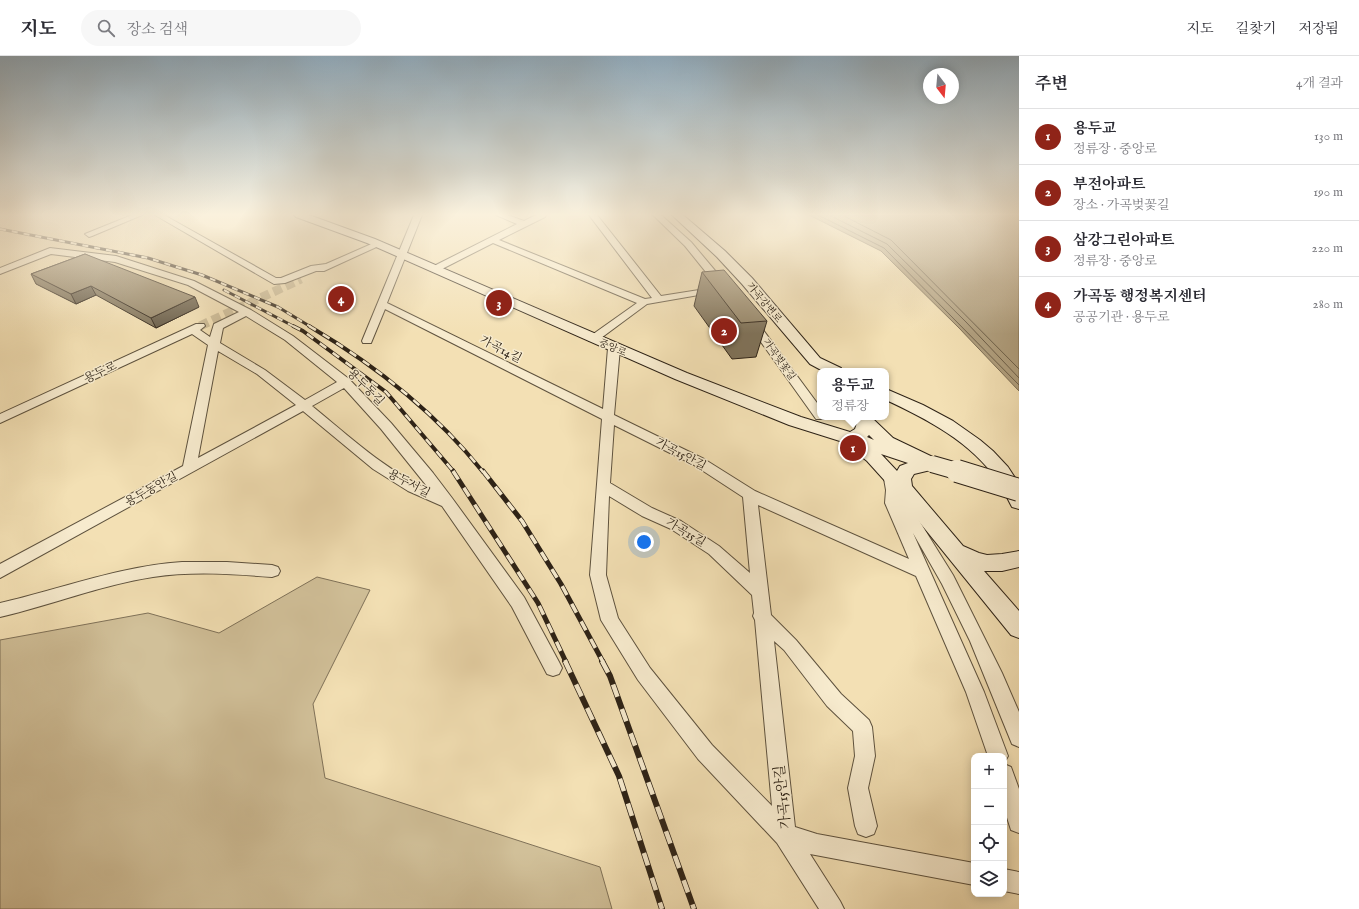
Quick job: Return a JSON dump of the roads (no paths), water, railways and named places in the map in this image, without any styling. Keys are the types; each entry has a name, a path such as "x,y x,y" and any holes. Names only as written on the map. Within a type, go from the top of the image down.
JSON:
{"main road":[{"name":"중앙로","path":"404,255 593,339 681,376 795,421 932,464"},
{"name":"가곡강변로","path":"722,255 747,281 819,366"},
{"path":"889,395 944,422 966,437 999,469 1019,502"},
{"path":"889,399 903,402"},
{"path":"850,439 862,433 863,420"},
{"path":"864,420 887,442 932,464 1019,490"},
{"path":"850,439 864,449 955,551 1019,628"},
{"path":"895,484 902,479 907,470 917,466 932,464"},
{"path":"955,551 970,559 989,564 1004,563 1019,559"}],"street":[{"name":"용두동길","path":"0,271 40,255"},
{"name":"용두동길","path":"81,255 116,259 191,283 247,312 289,338 345,382 386,426 428,476 447,502"},
{"path":"228,255 274,281 282,281 314,268 329,266"},
{"path":"300,279 354,255"},
{"path":"367,341 402,255"},
{"path":"435,269 463,255"},
{"path":"528,255 644,302"},
{"path":"624,255 658,299"},
{"path":"593,339 644,302 727,290 697,255"},
{"name":"가곡14길","path":"382,304 608,417"},
{"path":"214,344 218,326 247,312"},
{"name":"가곡벚꽃길","path":"747,315 817,412"},
{"name":"용두로","path":"0,419 196,327 214,344"},
{"name":"용두서길","path":"214,344 261,372 304,405 378,466 413,488 447,502"},
{"name":"용두동안길","path":"0,572 188,468 214,344"},
{"path":"614,348 604,463 604,486 598,575 610,620 644,674 705,752 785,835 832,909"},
{"path":"188,468 235,444 345,382"},
{"name":"가곡15안길","path":"608,417 699,462 750,496 923,572"},
{"name":"가곡벚꽃길","path":"823,420 831,433"},
{"path":"895,484 892,503 975,692 997,753"},
{"path":"895,484 915,523 958,596 1002,693 1019,738"},
{"name":"가곡15길","path":"604,486 648,512 676,525 714,550 759,591"},
{"name":"가곡15안길","path":"750,496 785,835 817,845 971,873"},
{"path":"447,502 518,602 554,668"},
{"path":"0,610 119,578 154,571 216,567 272,571"},
{"path":"762,616 790,645 834,700 862,727 865,756 858,788 866,826"},
{"path":"1007,784 1019,822"},
{"path":"1007,880 1019,882"}],"water":[{"path":"885,255 1019,255 1019,391 959,328"}],"tunnel":[{"path":"200,326 301,279"}],"railway":[{"path":"132,255 148,258 202,275 278,307 311,327"},
{"path":"224,290 295,327"},
{"path":"309,326 357,357 403,391 445,429 483,472"},
{"path":"295,327 303,331 386,392 454,472"},
{"path":"453,471 538,603 566,662"},
{"path":"483,471 522,521 561,584 603,662"},
{"path":"565,661 619,776 662,909"},
{"path":"602,661 610,676 694,909"}],"place":[{"name":"가곡동 행정복지센터","path":"341,299"},
{"name":"삼강그린아파트","path":"499,303"},
{"name":"부전아파트","path":"724,331"},
{"name":"용두교","path":"853,448"}]}
